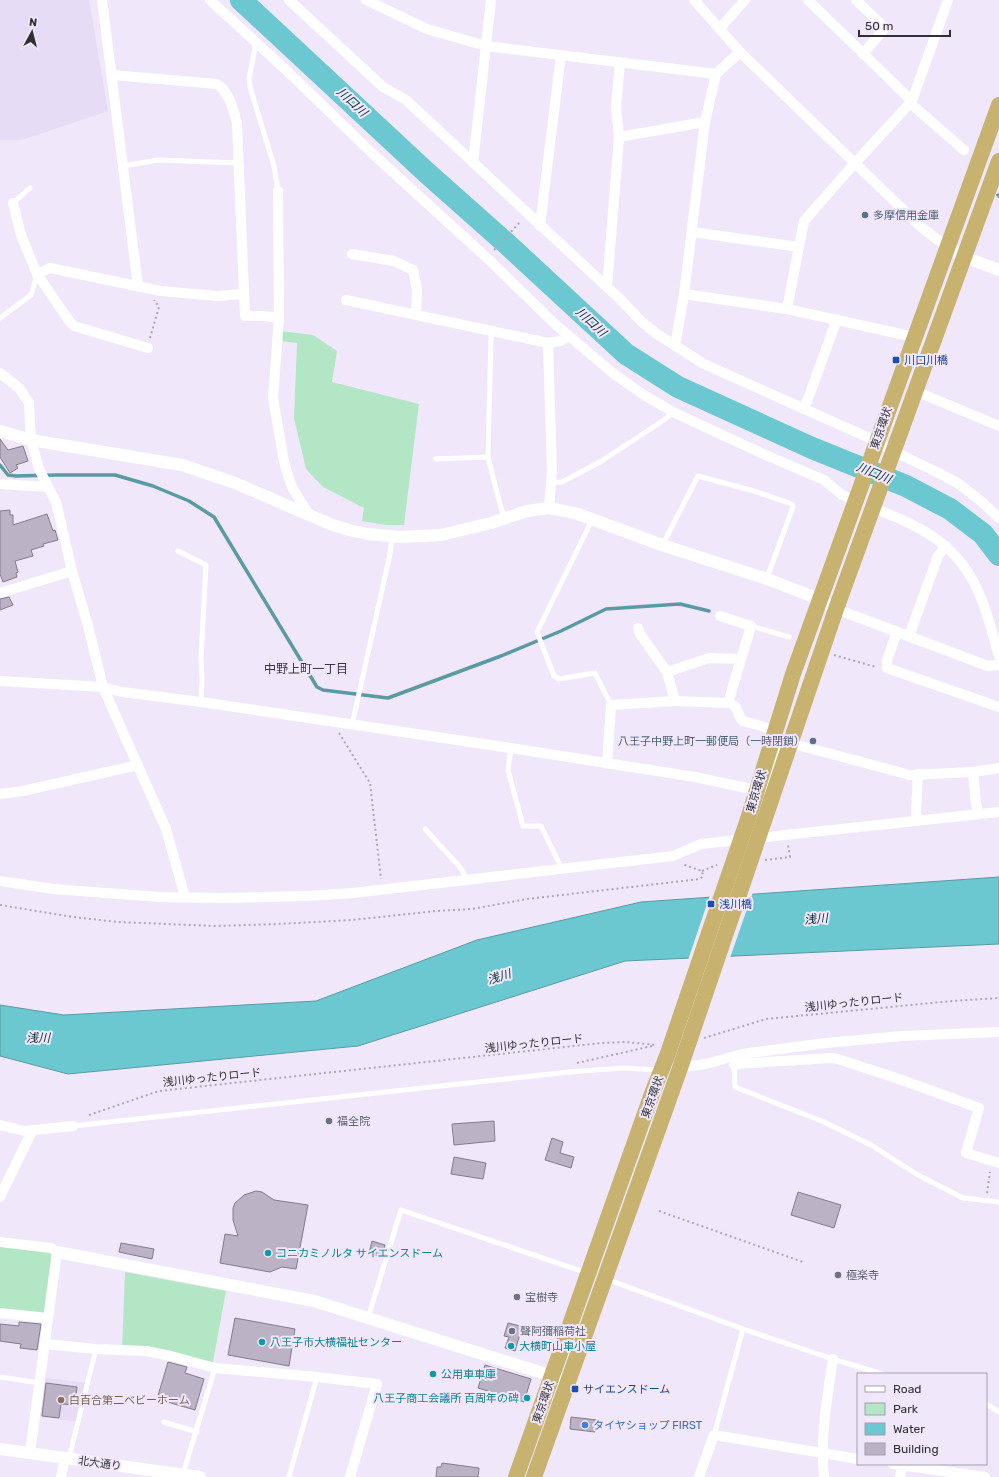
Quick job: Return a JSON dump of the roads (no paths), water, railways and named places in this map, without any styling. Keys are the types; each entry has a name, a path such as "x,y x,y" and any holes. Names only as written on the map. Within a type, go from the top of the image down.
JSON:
{"highway":[{"name":"東京環状","path":"534,1477 568,1380 597,1276 663,1057 738,846 793,674 819,599 999,105"},
{"name":"東京環状","path":"516,1477 552,1375 597,1276 682,1060 836,609 999,161"}],"street":[{"path":"102,0 123,166 142,287"},
{"path":"210,0 373,154 487,258 568,336 624,381 672,412 824,480 841,494 857,496"},
{"path":"289,0 383,87 406,100 607,287 642,322 675,346 704,364 803,409 892,453 903,456 959,484 999,518"},
{"path":"366,0 427,29 486,46 716,74"},
{"path":"473,163 491,0"},
{"path":"694,0 740,52 921,227 947,247 964,257 999,270"},
{"path":"720,28 745,0"},
{"path":"808,0 911,102 964,150"},
{"path":"856,0 885,28 863,54"},
{"path":"787,309 804,222 855,163 911,102 948,0"},
{"path":"675,346 684,294 705,122 716,74 740,52"},
{"path":"540,226 561,55"},
{"path":"607,287 619,137 616,107 620,62"},
{"path":"112,75 217,84 222,87 235,113 245,316 279,318"},
{"path":"619,137 705,122"},
{"path":"278,191 279,318 273,398 284,461 289,479 293,489 309,515"},
{"path":"13,203 22,235 37,274 70,322 74,326 148,348"},
{"path":"692,232 799,246"},
{"path":"352,254 394,261 413,270 417,290 416,314"},
{"path":"37,274 50,268 161,291 217,296 244,294"},
{"path":"684,294 787,309 914,337"},
{"path":"346,300 548,343 561,341 568,336"},
{"path":"803,409 837,320"},
{"path":"548,343 552,483 549,508"},
{"path":"0,373 20,389 29,403 31,440 39,469 56,502 72,571 88,626 103,687 166,829 185,897"},
{"path":"915,391 999,426"},
{"path":"0,430 31,440 182,465 235,483 309,515 349,530 368,534 392,537 441,535 527,511 549,508 570,512 662,545 767,578 819,599 836,609 988,666 999,665"},
{"path":"0,484 47,485"},
{"path":"875,502 922,529 946,546 963,566 976,587 985,608 999,656"},
{"path":"909,636 938,556 946,546"},
{"path":"0,593 72,571"},
{"path":"720,616 751,626 728,703"},
{"path":"638,628 644,640 667,672 675,701"},
{"path":"897,632 887,660 887,668 999,707"},
{"path":"667,672 709,658 741,658"},
{"path":"0,681 103,687 122,692 201,702 695,777 756,790 764,789 767,786 778,754 784,745 790,743 910,775 973,772 999,768"},
{"path":"607,764 611,705 675,701 728,703 736,706 743,721 775,730"},
{"path":"0,794 23,791 138,766"},
{"path":"973,772 979,814"},
{"path":"917,821 918,774"},
{"path":"0,881 28,886 93,893 230,898 307,896 383,890 673,856 701,844 738,846 917,821 999,812"},
{"path":"734,1060 772,1049 867,1039 999,1032"},
{"path":"663,1057 706,1064 734,1060 838,1059 979,1108 966,1153 995,1162"},
{"path":"0,1125 16,1130 32,1131 73,1126"},
{"path":"0,1197 32,1131"},
{"path":"0,1242 51,1248 57,1252 314,1301 568,1380"},
{"path":"30,1453 57,1252"},
{"path":"0,1313 48,1318"},
{"path":"45,1344 146,1352 170,1356 215,1368 377,1384 350,1477"},
{"path":"824,1477 822,1453 825,1413 833,1359"},
{"path":"699,1477 714,1435 857,1459"},
{"name":"北大通り","path":"0,1449 144,1473 200,1477"},
{"path":"61,1477 67,1459"},
{"path":"900,1465 900,1477"},
{"path":"907,1465 985,1477"}],"lane":[{"path":"256,42 249,79 250,87 274,166 278,191"},
{"path":"123,166 158,160 238,163"},
{"path":"13,203 30,188"},
{"path":"0,318 31,295 37,274"},
{"path":"493,331 491,338 488,457 505,518"},
{"path":"552,483 562,482 600,462 664,420 672,412"},
{"path":"436,459 488,457"},
{"path":"662,545 698,476 754,491 792,504 793,507 767,578"},
{"path":"592,520 537,632 554,676 558,679 595,673 611,705"},
{"path":"352,725 390,554 392,537"},
{"path":"178,551 206,565 201,657 201,702"},
{"path":"751,626 789,638"},
{"path":"511,748 508,770 523,826 541,826 562,869"},
{"path":"425,829 459,866 469,880"},
{"path":"73,1126 569,1072 622,1068 663,1057"},
{"path":"734,1060 735,1087 824,1122 871,1145 918,1174 963,1198 999,1202"},
{"path":"368,1318 401,1210 597,1276 743,1329 879,1373"},
{"path":"714,1435 743,1329"},
{"path":"67,1459 96,1349"},
{"path":"183,1475 215,1368"},
{"path":"0,1377 40,1383"},
{"path":"289,1477 317,1377"},
{"path":"987,1405 999,1412"},
{"path":"164,1422 197,1432"}],"water":[{"name":"浅川","path":"999,877 999,944 625,961 358,1046 68,1074 0,1056 0,1005 64,1015 316,1001 477,940 641,902"}],"waterway":[{"name":"川口川","path":"241,0 427,173 507,244 626,354 678,387 812,448 906,486 950,509 983,534 999,555"},
{"path":"0,465 8,475 16,476 115,475 153,486 189,501 214,517 317,687 323,690 388,698 501,656 561,631 606,609 680,604 709,611"}],"place":[{"name":"多摩信用金庫","path":"865,215"},
{"name":"川口川橋","path":"896,360"},
{"name":"八王子中野上町一郵便局（一時閉鎖）","path":"813,741"},
{"name":"浅川橋","path":"711,904"},
{"name":"福全院","path":"329,1121"},
{"name":"コニカミノルタ サイエンスドーム","path":"268,1253"},
{"name":"極楽寺","path":"838,1275"},
{"name":"宝樹寺","path":"517,1297"},
{"name":"聲阿彌稲荷社","path":"512,1331"},
{"name":"八王子市大横福祉センター","path":"262,1342"},
{"name":"大横町山車小屋","path":"511,1346"},
{"name":"公用車車庫","path":"433,1374"},
{"name":"サイエンスドーム","path":"575,1389"},
{"name":"八王子商工会議所 百周年の碑","path":"527,1398"},
{"name":"白百合第二ベビーホーム","path":"61,1400"},
{"name":"タイヤショップ FIRST","path":"585,1425"}],"district":[{"name":"中野上町一丁目","path":"306,669"}]}
